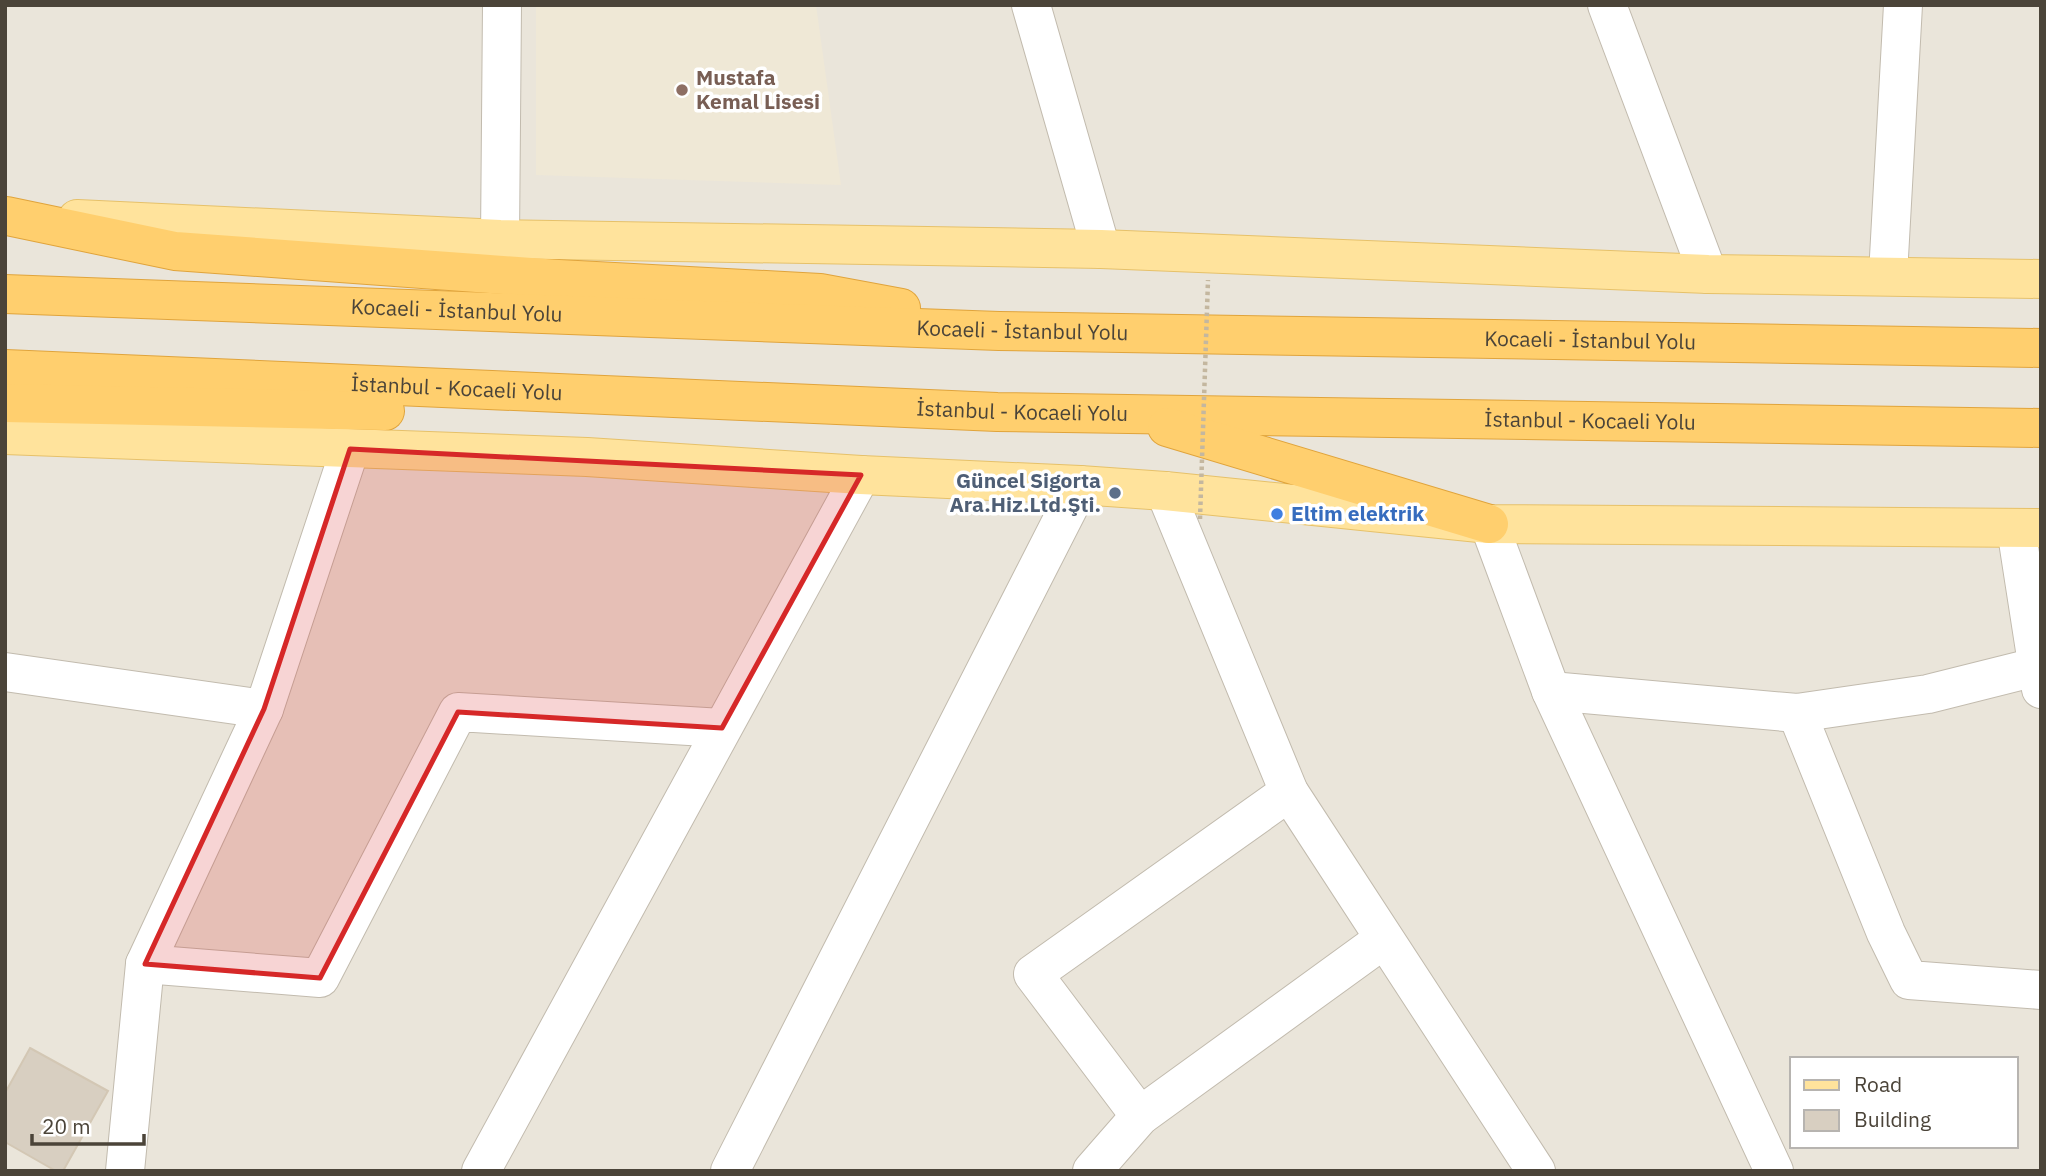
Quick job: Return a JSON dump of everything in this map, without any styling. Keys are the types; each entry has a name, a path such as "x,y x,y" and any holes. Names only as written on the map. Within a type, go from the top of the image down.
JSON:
{"highway":[{"path":"6,216 175,251 558,279 820,293 1034,331"},
{"name":"Kocaeli - İstanbul Yolu","path":"5,294 1034,331 2041,348"},
{"name":"İstanbul - Kocaeli Yolu","path":"5,369 997,412 2041,428"},
{"path":"5,403 506,414 798,403"},
{"path":"1121,414 1489,524"}],"main road":[{"path":"6,216 500,239 1101,249 1708,274 2041,279"},
{"path":"5,435 587,457 861,475 1080,485 1489,524 2028,528"}],"street":[{"path":"500,239 502,5"},
{"path":"1031,5 1101,249"},
{"path":"1608,5 1708,274"},
{"path":"1888,275 1903,5"},
{"path":"125,1171 145,964 264,709 350,449"},
{"path":"481,1171 861,475"},
{"path":"730,1171 1080,485"},
{"path":"1165,491 1289,792 1536,1171"},
{"path":"1489,524 1551,691 1774,1171"},
{"path":"1551,691 1797,713 2038,678 2028,528"},
{"path":"5,672 264,709"},
{"path":"145,964 320,978 458,712 722,728"},
{"path":"1797,713 1885,933 1909,980 2041,990"},
{"path":"1140,1116 1033,974 1289,792"},
{"path":"1092,1171 1140,1116 1384,939"}],"path":[{"path":"1200,519 1209,280"}],"highlighted area":[{"path":"350,449 861,475 722,728 458,712 320,978 145,964 264,709"}],"shaded area":[{"path":"5,5 2041,5 2041,1171 5,1171"},
{"name":"Mustafa Kemal Lisesi","path":"536,5 816,5 841,185 536,175"}],"building":[{"path":"30,1048 108,1091 63,1171 56,1171 5,1142 5,1093"}],"place":[{"name":"Mustafa Kemal Lisesi","path":"682,90"},
{"name":"Güncel Sigorta Ara.Hiz.Ltd.Şti.","path":"1115,493"},
{"name":"Eltim elektrik","path":"1277,514"}]}
